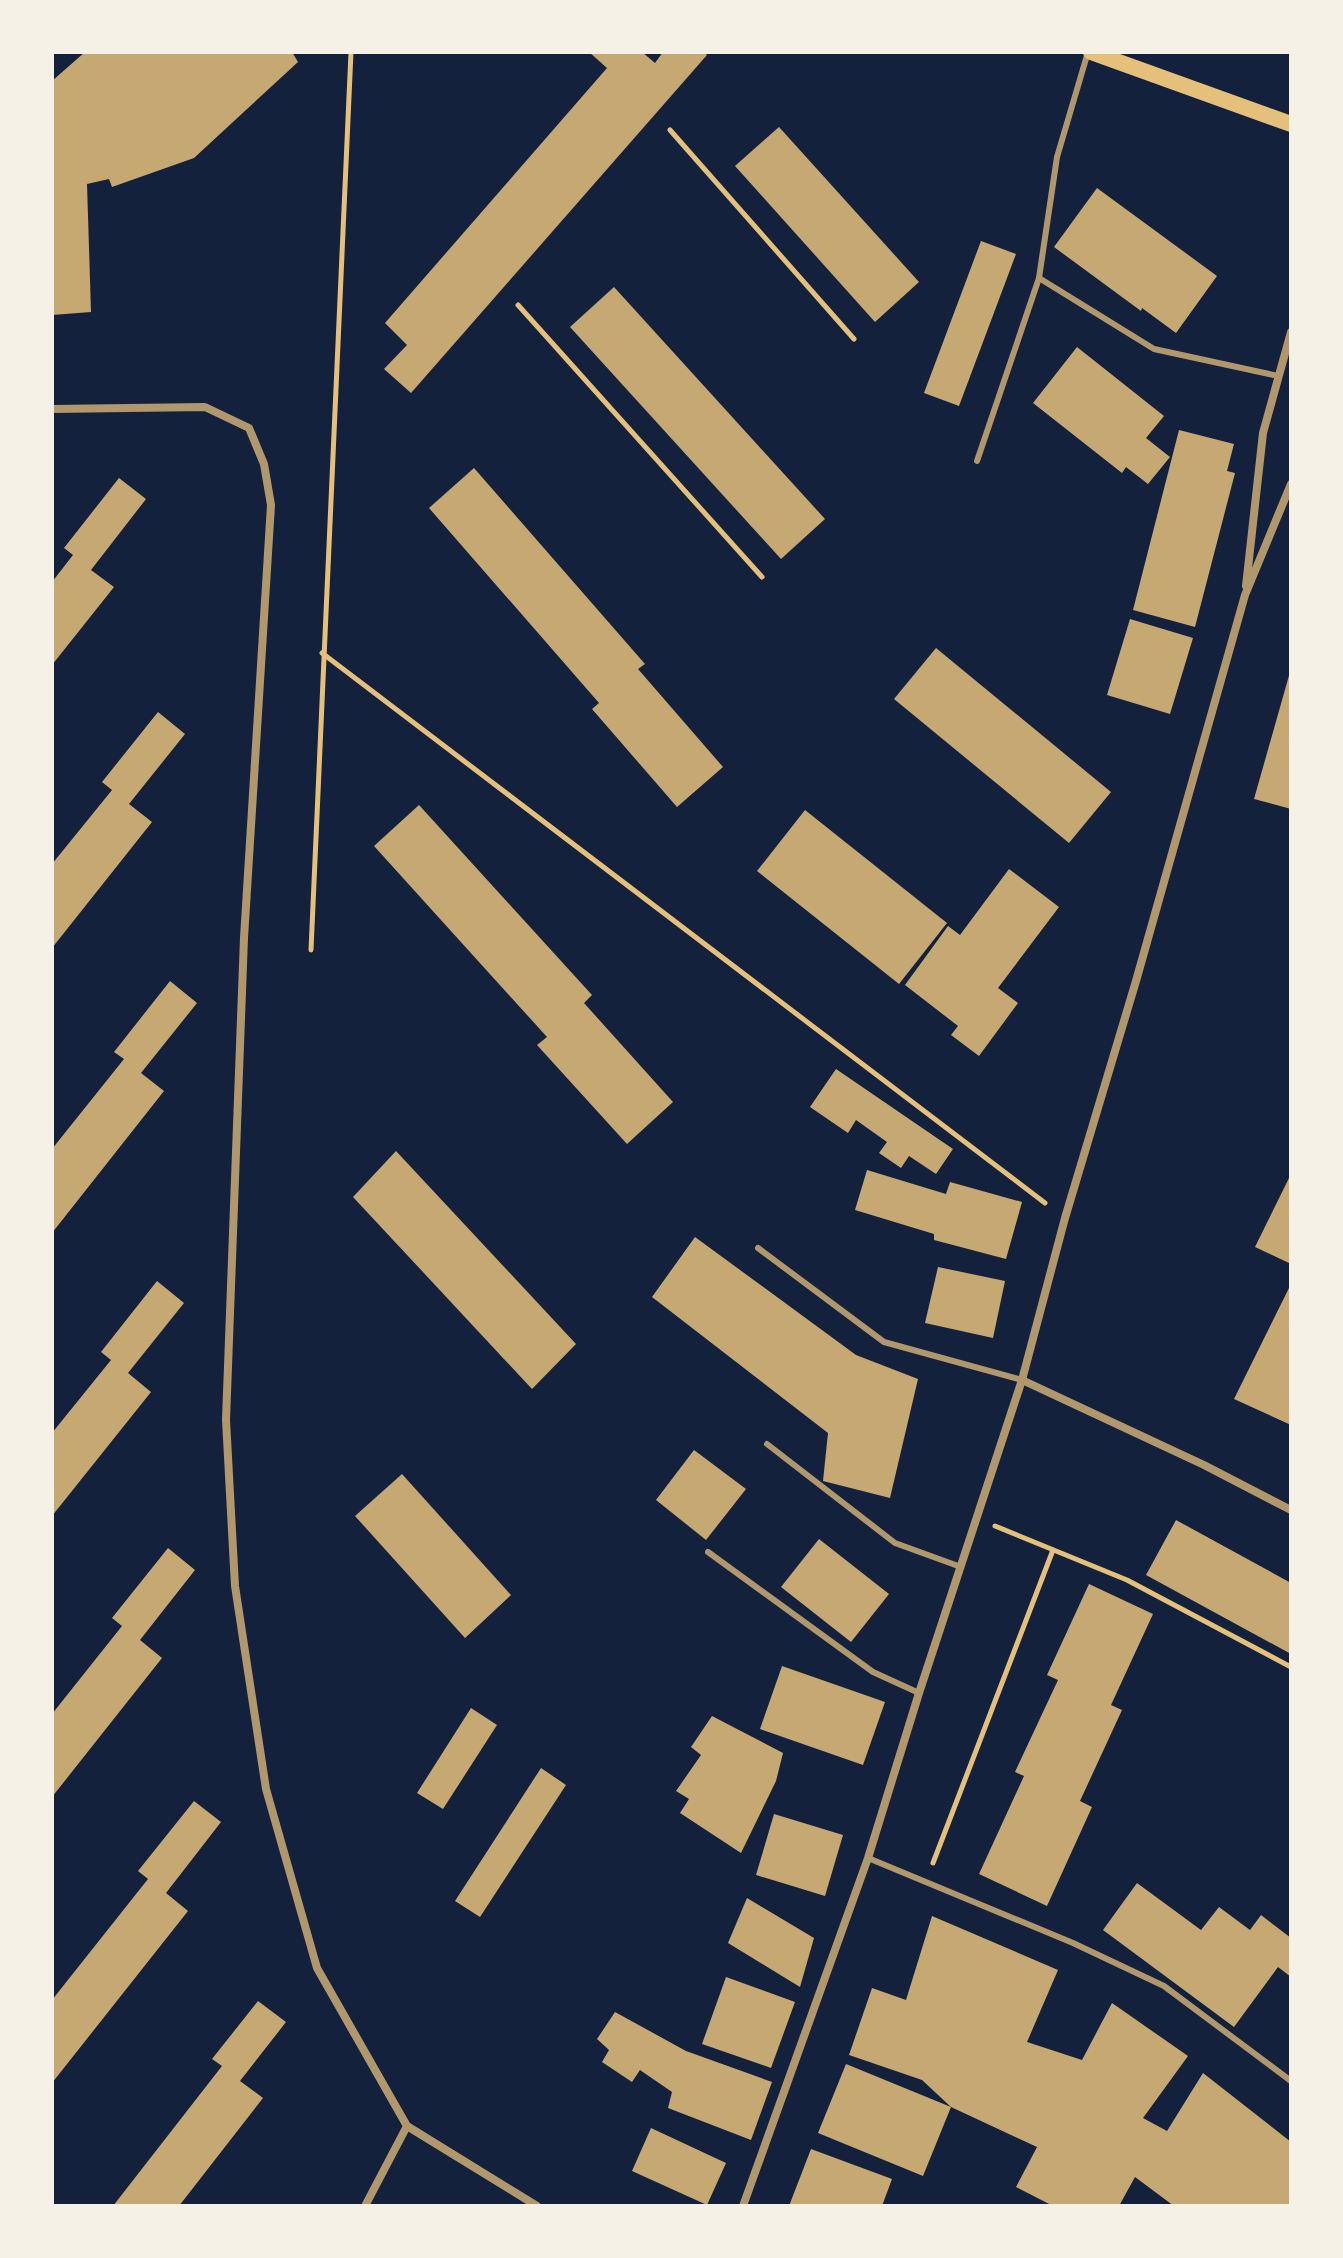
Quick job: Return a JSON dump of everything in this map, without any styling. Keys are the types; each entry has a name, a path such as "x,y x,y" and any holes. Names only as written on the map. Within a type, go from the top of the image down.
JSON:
{"main road":[{"path":"1089,52 1291,124"}],"street":[{"path":"1245,595 1263,433 1291,332"},
{"path":"52,409 205,407 249,428 264,464 271,505 244,938 226,1420 235,1586 266,1789 317,1968 407,2126 537,2206"},
{"path":"743,2206 868,1858 1022,1380 1065,1218 1136,981 1245,595 1291,484"},
{"path":"1022,1380 1204,1465 1291,1510"},
{"path":"365,2206 407,2126"}],"lane":[{"path":"977,461 1039,278 1057,157 1089,52"},
{"path":"1039,278 1154,349 1278,376"},
{"path":"758,1248 884,1342 1022,1380"},
{"path":"767,1444 895,1543 961,1567"},
{"path":"708,1552 873,1672 919,1693"},
{"path":"868,1858 1073,1943 1164,1986 1291,2081"}],"path":[{"path":"311,950 351,52"},
{"path":"670,130 854,339"},
{"path":"518,305 762,577"},
{"path":"322,653 1065,1218"},
{"path":"976,1518 1127,1580 1291,1667"},
{"path":"926,1883 1053,1550"}],"building":[{"path":"85,52 292,52 298,62 194,158 112,187 109,179 87,184 91,312 52,315 52,81"},
{"path":"589,52 642,52 655,63 663,52 703,52 707,55 411,393 384,369 407,345 385,323 607,68"},
{"path":"779,127 919,282 875,322 735,166"},
{"path":"1097,188 1217,276 1176,333 1054,247"},
{"path":"981,241 1016,254 959,406 924,393"},
{"path":"614,287 825,519 781,559 570,327"},
{"path":"1077,347 1164,416 1146,438 1170,457 1148,484 1126,467 1122,473 1033,403"},
{"path":"1179,430 1234,444 1227,471 1235,473 1195,627 1133,610"},
{"path":"474,468 645,664 638,669 723,767 677,807 592,709 599,703 429,508"},
{"path":"119,478 146,499 91,570 114,587 52,665 52,582 73,555 64,548"},
{"path":"1130,619 1193,638 1170,714 1107,695"},
{"path":"936,648 1111,792 1069,843 894,699"},
{"path":"1291,672 1291,809 1254,799"},
{"path":"158,712 185,734 129,804 152,822 52,948 52,864 112,790 102,782"},
{"path":"419,805 592,995 584,1003 673,1102 627,1144 537,1045 547,1037 374,846"},
{"path":"805,810 947,923 899,984 757,871"},
{"path":"1009,869 1059,907 998,988 1018,1003 979,1056 951,1035 958,1026 905,985 948,926 960,935"},
{"path":"170,981 197,1003 141,1073 164,1091 52,1233 52,1149 124,1059 114,1052"},
{"path":"836,1069 953,1149 936,1174 909,1156 901,1168 879,1153 887,1142 856,1120 848,1133 810,1107"},
{"path":"396,1151 576,1344 532,1389 353,1197"},
{"path":"867,1170 946,1194 950,1182 1022,1202 1006,1259 934,1240 934,1234 855,1210"},
{"path":"1291,1174 1291,1264 1255,1247"},
{"path":"695,1237 856,1355 918,1379 890,1498 823,1481 828,1433 652,1297"},
{"path":"938,1267 1005,1281 993,1338 925,1323"},
{"path":"157,1281 184,1303 128,1373 151,1392 52,1516 52,1433 111,1360 101,1352"},
{"path":"1291,1284 1291,1425 1234,1399"},
{"path":"694,1450 746,1489 706,1540 656,1500"},
{"path":"402,1474 511,1595 465,1638 355,1516"},
{"path":"1176,1520 1291,1583 1291,1654 1146,1575"},
{"path":"819,1539 889,1594 851,1642 781,1587"},
{"path":"168,1548 195,1570 140,1640 162,1658 52,1797 52,1714 122,1626 112,1618"},
{"path":"1089,1584 1153,1614 1111,1705 1122,1710 1080,1801 1092,1807 1047,1906 979,1874 1024,1776 1015,1772 1058,1680 1047,1675"},
{"path":"782,1666 885,1702 863,1765 760,1729"},
{"path":"471,1708 497,1725 443,1809 417,1793"},
{"path":"712,1716 783,1753 776,1781 741,1853 680,1813 689,1799 676,1791 701,1755 691,1747"},
{"path":"541,1768 566,1785 480,1917 455,1901"},
{"path":"194,1801 221,1822 166,1893 188,1911 52,2083 52,2000 148,1879 138,1871"},
{"path":"774,1814 843,1835 825,1896 756,1875"},
{"path":"1137,1883 1201,1930 1219,1907 1250,1930 1261,1915 1291,1938 1291,1977 1278,1967 1234,2027 1103,1930"},
{"path":"747,1898 814,1938 800,1987 728,1943"},
{"path":"932,1916 1058,1970 1027,2042 1082,2060 1112,2003 1188,2056 1143,2118 1167,2131 1203,2073 1291,2142 1291,2206 1174,2206 1135,2177 1119,2206 1053,2206 1016,2187 1037,2147 951,2107 922,2080 849,2055 872,1988 906,2000"},
{"path":"726,1977 795,2002 771,2068 702,2044"},
{"path":"258,2001 286,2022 240,2081 263,2098 179,2206 113,2206 222,2066 212,2059"},
{"path":"615,2012 686,2051 772,2082 751,2140 668,2108 672,2092 640,2070 632,2082 602,2062 609,2050 597,2039"},
{"path":"846,2064 951,2107 923,2176 818,2133"},
{"path":"651,2128 726,2163 707,2205 632,2171"},
{"path":"811,2149 892,2179 882,2206 789,2206"}]}
